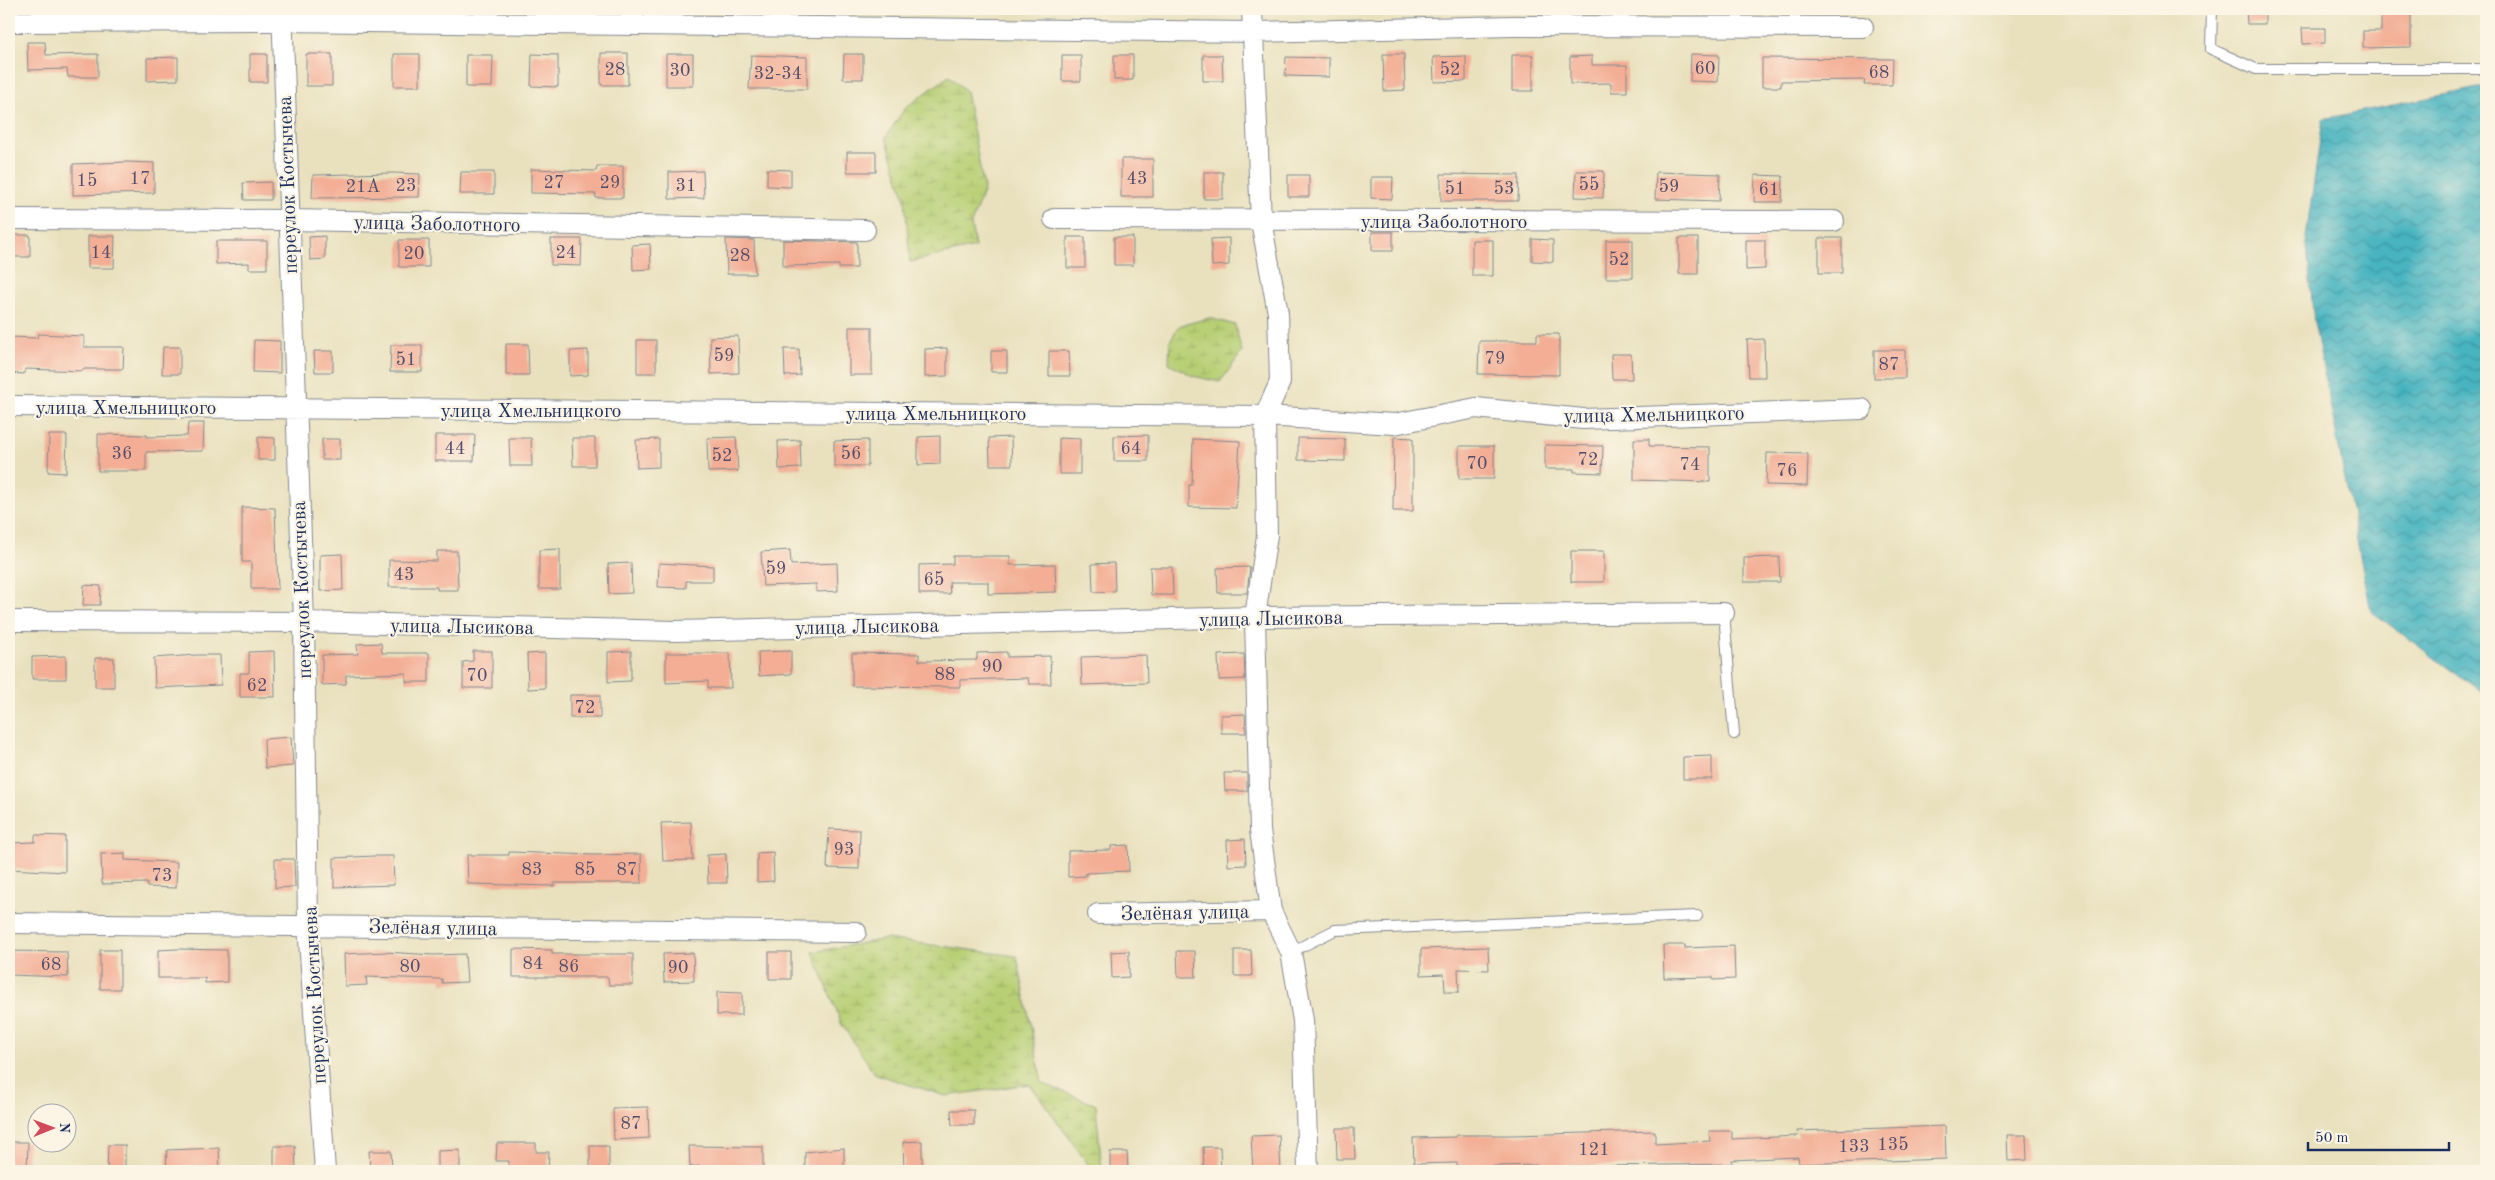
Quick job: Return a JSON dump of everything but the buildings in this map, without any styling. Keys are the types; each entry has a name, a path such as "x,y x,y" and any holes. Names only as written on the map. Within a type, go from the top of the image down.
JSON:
{"street":[{"path":"1252,9 1261,221 1278,323 1280,382 1265,416 1267,535 1255,618 1260,830 1272,911 1291,952 1303,1020 1308,1171"},
{"path":"9,22 282,15 1253,32 1514,26 1863,27"},
{"name":"переулок Костычева","path":"282,15 304,622 308,925 325,1171"},
{"name":"улица Заболотного","path":"9,219 288,220 865,230"},
{"name":"улица Заболотного","path":"1054,219 1834,221"},
{"name":"улица Хмельницкого","path":"9,406 1265,416 1394,424 1476,408 1583,419 1862,409"},
{"name":"улица Лысикова","path":"9,621 304,622 676,631 1255,618 1724,613"},
{"name":"Зелёная улица","path":"1098,914 1272,911"},
{"name":"Зелёная улица","path":"9,923 856,932"}],"lane":[{"path":"2212,9 2211,49 2256,69 2486,69"},
{"path":"1724,613 1734,734"},
{"path":"1291,952 1335,930 1697,916"}],"green space":[{"path":"949,76 966,91 984,189 971,224 975,247 910,262 905,200 886,137 905,108"},
{"path":"1209,318 1235,325 1242,352 1220,382 1193,376 1169,363 1170,341 1179,326"},
{"path":"886,939 1017,956 1042,1083 1096,1105 1102,1171 1093,1171 1030,1084 946,1096 875,1074 842,1025 813,952"}],"water":[{"path":"2486,88 2486,696 2371,611 2314,322 2306,237 2323,119"}]}
